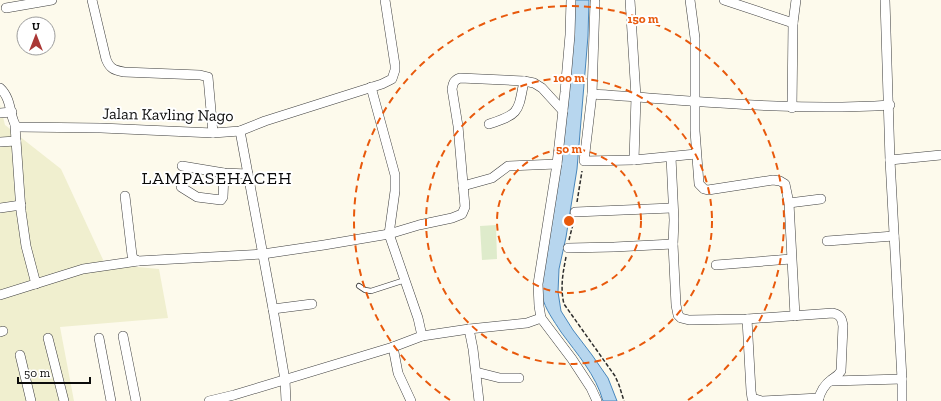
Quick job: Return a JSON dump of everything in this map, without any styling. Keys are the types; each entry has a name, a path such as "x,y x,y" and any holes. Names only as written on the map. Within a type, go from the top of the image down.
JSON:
{"street":[{"path":"6,8 52,0"},
{"path":"92,0 106,59 108,65 112,69 124,72 200,75 208,77 213,132"},
{"name":"Jalan Kavling Nago","path":"15,126 24,128 101,128 213,132 240,131 265,121 389,82 394,76 395,70 386,0"},
{"path":"571,0 570,35 563,111 538,284 539,306 541,318 583,376 597,401"},
{"path":"630,0 633,23 636,97 634,160"},
{"path":"690,0 694,38 696,154 700,184 704,189 773,180 780,181 785,184 789,203 795,316"},
{"path":"724,0 792,23"},
{"path":"792,108 792,23 796,0"},
{"path":"885,0 890,105 890,160 902,401"},
{"path":"595,2 592,94 584,161 634,160 696,154"},
{"path":"0,295 83,269 138,261 263,254 389,234 462,214 465,207 458,126 452,89 453,83 460,78 524,81 538,85 557,103 563,111"},
{"path":"489,124 510,116 516,111 519,107 524,81"},
{"path":"371,87 395,175 395,191 389,234 418,318 422,336"},
{"path":"0,88 10,104 15,126 21,205 26,246 36,284"},
{"path":"592,94 792,108 890,105"},
{"path":"0,113 12,112"},
{"path":"240,131 273,309 285,380 286,401"},
{"path":"0,142 16,141"},
{"path":"890,160 941,155"},
{"path":"671,157 672,208 674,220 673,244 676,305 678,314 681,318 690,320 747,319 833,313 837,314 842,319 841,371 839,376 830,381 823,389 819,400 762,401 752,398 747,319"},
{"path":"463,186 492,178 508,166 556,164"},
{"path":"182,166 224,173 248,174"},
{"path":"181,187 197,197 220,200 223,197 224,173"},
{"path":"125,196 132,255 133,258 138,261"},
{"path":"789,203 821,199"},
{"path":"0,208 21,205"},
{"path":"575,212 672,208"},
{"path":"826,241 894,236"},
{"path":"568,248 673,244"},
{"path":"716,265 791,259"},
{"path":"273,309 312,304"},
{"path":"209,401 285,380 393,347 422,336 527,323 541,318"},
{"path":"469,329 474,349 479,401"},
{"path":"123,336 136,401"},
{"path":"48,338 64,401"},
{"path":"100,338 111,401"},
{"path":"393,347 398,373 410,401"},
{"path":"20,355 31,401"},
{"path":"476,372 500,378 519,378"},
{"path":"830,381 902,379"}],"lane":[{"path":"358,286 365,290 371,291 405,280"}],"path":[{"path":"584,161 562,281 562,296 564,304 615,376 624,401"}],"green space":[{"path":"0,105 5,125 61,169 105,264 159,269 168,318 60,327 74,401 0,401"},
{"path":"496,225 497,259 482,260 480,226"}],"water":[{"path":"573,0 589,0 588,36 577,169 566,237 559,269 558,292 561,311 608,378 617,401 603,401 596,382 550,315 543,301 542,294 542,277"}],"district":[{"name":"LAMPASEHACEH","path":"217,178"}]}
